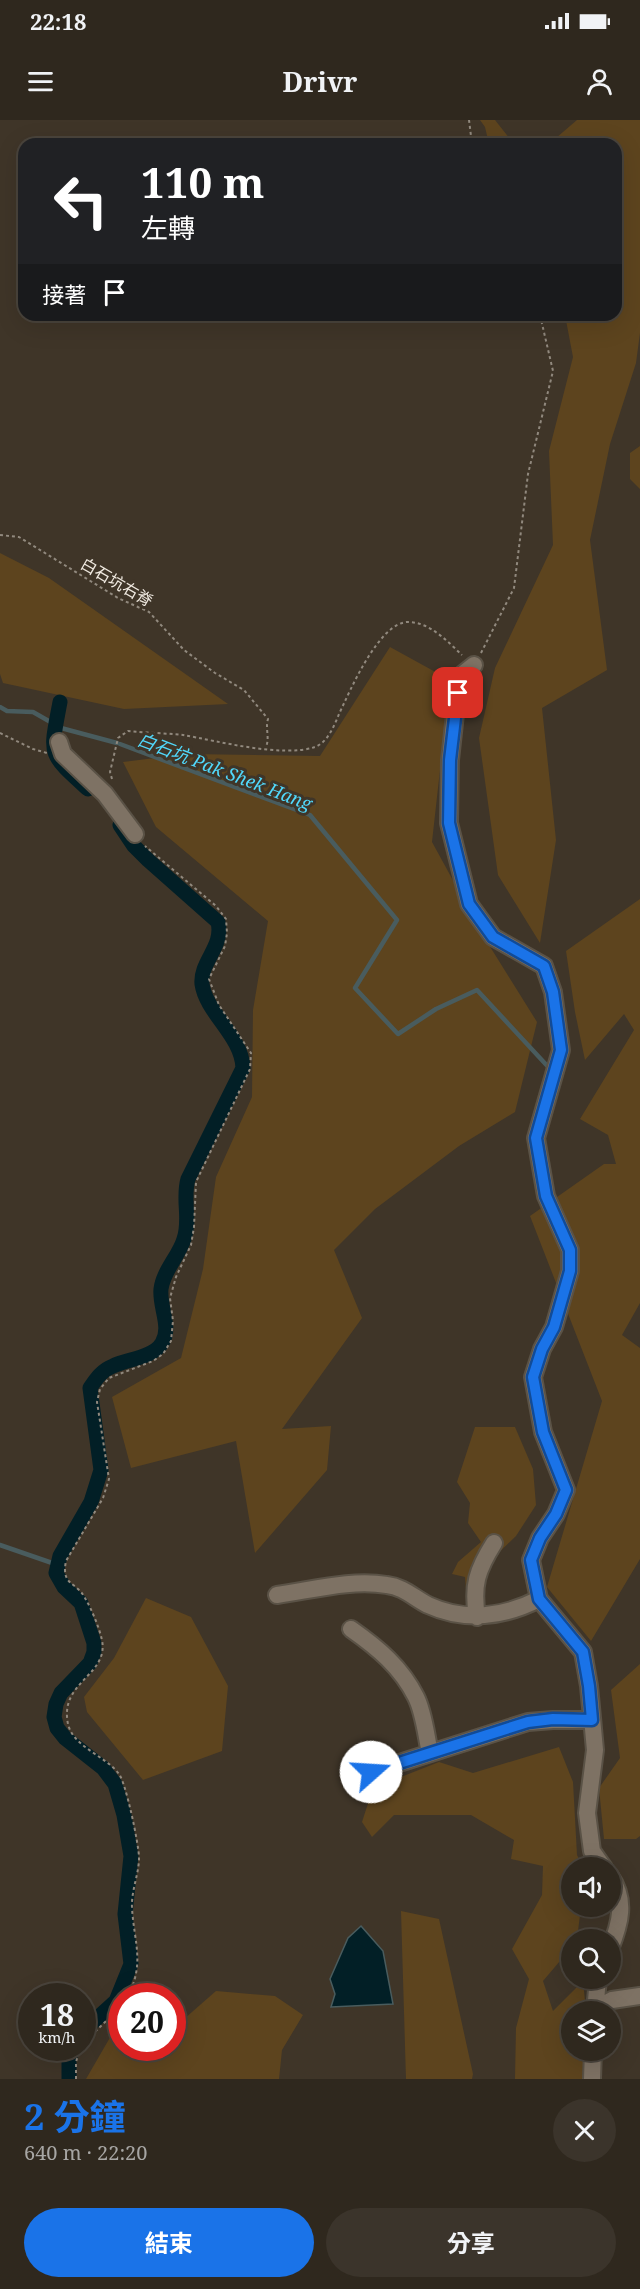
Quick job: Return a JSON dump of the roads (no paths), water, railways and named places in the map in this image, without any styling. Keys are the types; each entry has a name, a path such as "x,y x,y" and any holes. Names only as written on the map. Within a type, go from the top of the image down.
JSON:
{"street":[{"path":"474,665 459,677 450,760 449,823 469,904 493,937 544,966 553,992 561,1050 536,1138 546,1196 570,1250 570,1271 554,1327 542,1349 533,1377 543,1432 566,1490 531,1560 539,1599 583,1652 589,1686 595,1750 587,1814 592,1851 596,1857"},
{"path":"55,748 105,794 135,834"},
{"path":"477,1617 474,1590 485,1557 494,1543"},
{"path":"277,1595 349,1584 378,1584 402,1589 428,1605 477,1617 520,1609 539,1599"},
{"path":"351,1629 379,1648 398,1668 417,1698 430,1752"},
{"path":"371,1772 528,1722 553,1719 592,1720"},
{"path":"610,2001 640,1996"},
{"path":"592,2079 593,2061"}],"water":[{"path":"361,1926 383,1951 393,2004 331,2007 335,1994 330,1979 348,1938"}],"waterway":[{"path":"60,702 54,733 55,752 65,767 88,789"},
{"name":"白石坑 Pak Shek Hang","path":"0,707 7,711 33,712 61,728 117,743"},
{"name":"白石坑 Pak Shek Hang","path":"120,744 310,815 397,920 355,988 398,1034 436,1009 477,990 552,1071"},
{"path":"96,2019 116,2001 131,1964 125,1914 131,1856 124,1815 115,1784 103,1768 65,1738 57,1728 54,1717 61,1693 90,1663 94,1652 94,1643 81,1603 64,1587 56,1573 60,1556 91,1502 101,1470 90,1388 106,1370 153,1352 165,1337 162,1282 182,1245 186,1232 188,1179 243,1068 237,1045 210,1005 202,984 204,968 218,939 218,922 148,860 134,846 120,825"},
{"path":"0,1545 58,1565"},
{"path":"69,2061 69,2079"}]}
